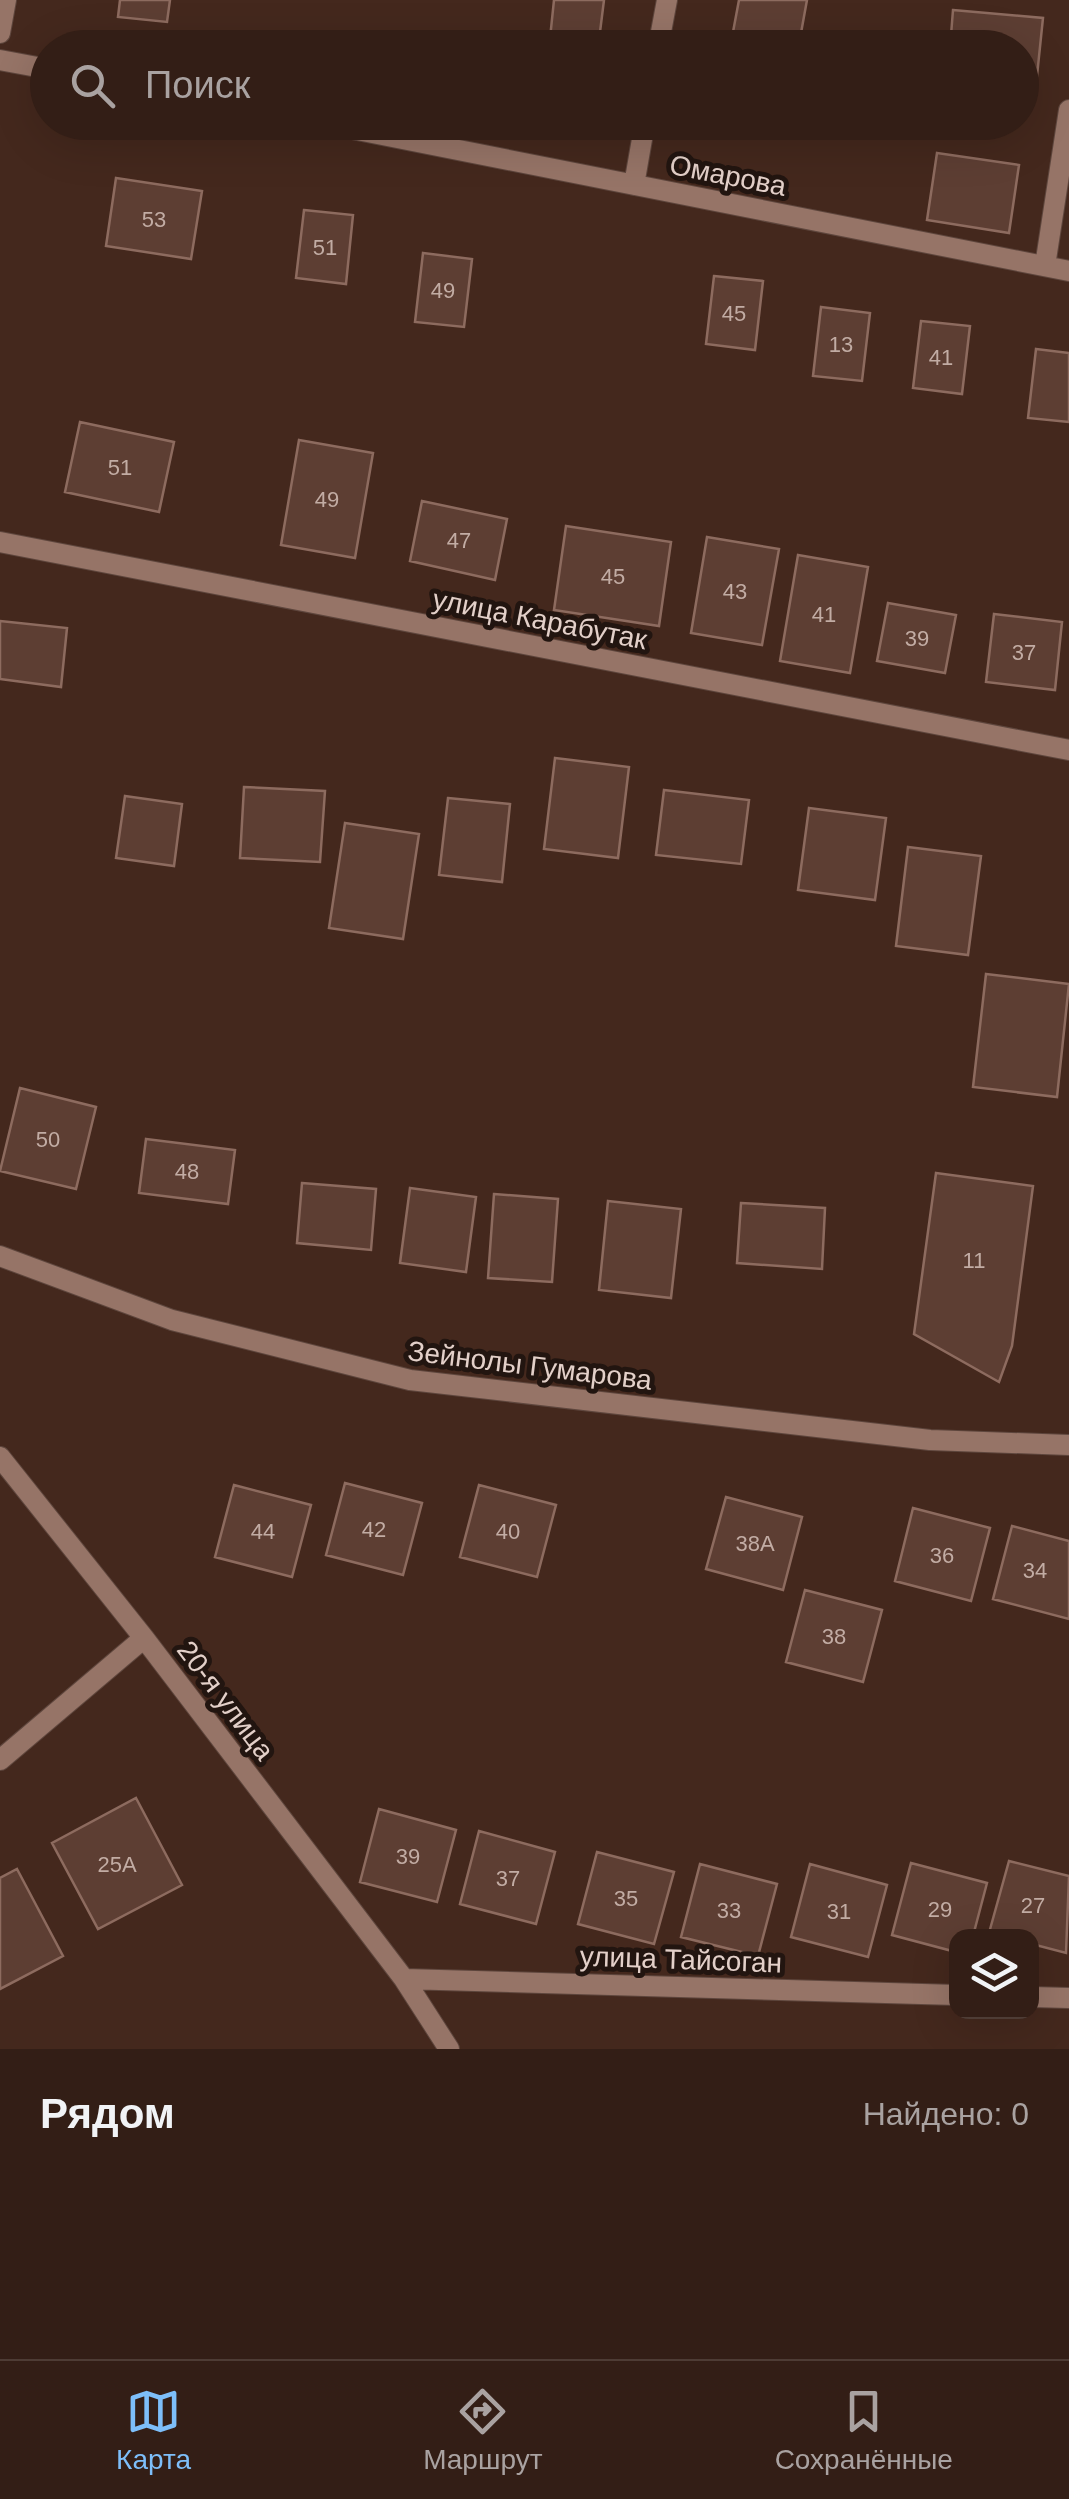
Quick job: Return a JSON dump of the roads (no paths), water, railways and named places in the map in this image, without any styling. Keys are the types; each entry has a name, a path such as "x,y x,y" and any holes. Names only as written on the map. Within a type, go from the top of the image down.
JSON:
{"street":[{"path":"0,33 6,0"},
{"path":"661,30 667,0"},
{"path":"0,60 30,66"},
{"path":"1044,266 1069,110"},
{"name":"Омарова","path":"408,140 1069,271"},
{"path":"634,185 642,140"},
{"name":"улица Карабутак","path":"0,542 1069,750"},
{"name":"Зейнолы Гумарова","path":"0,1256 172,1320 410,1380 930,1440 1069,1445"},
{"name":"20-я улица","path":"0,1457 144,1638 404,1979 449,2049"},
{"path":"0,1760 144,1638"},
{"name":"улица Тайсоган","path":"404,1979 949,1994"},
{"path":"1039,1996 1069,1998"}]}
